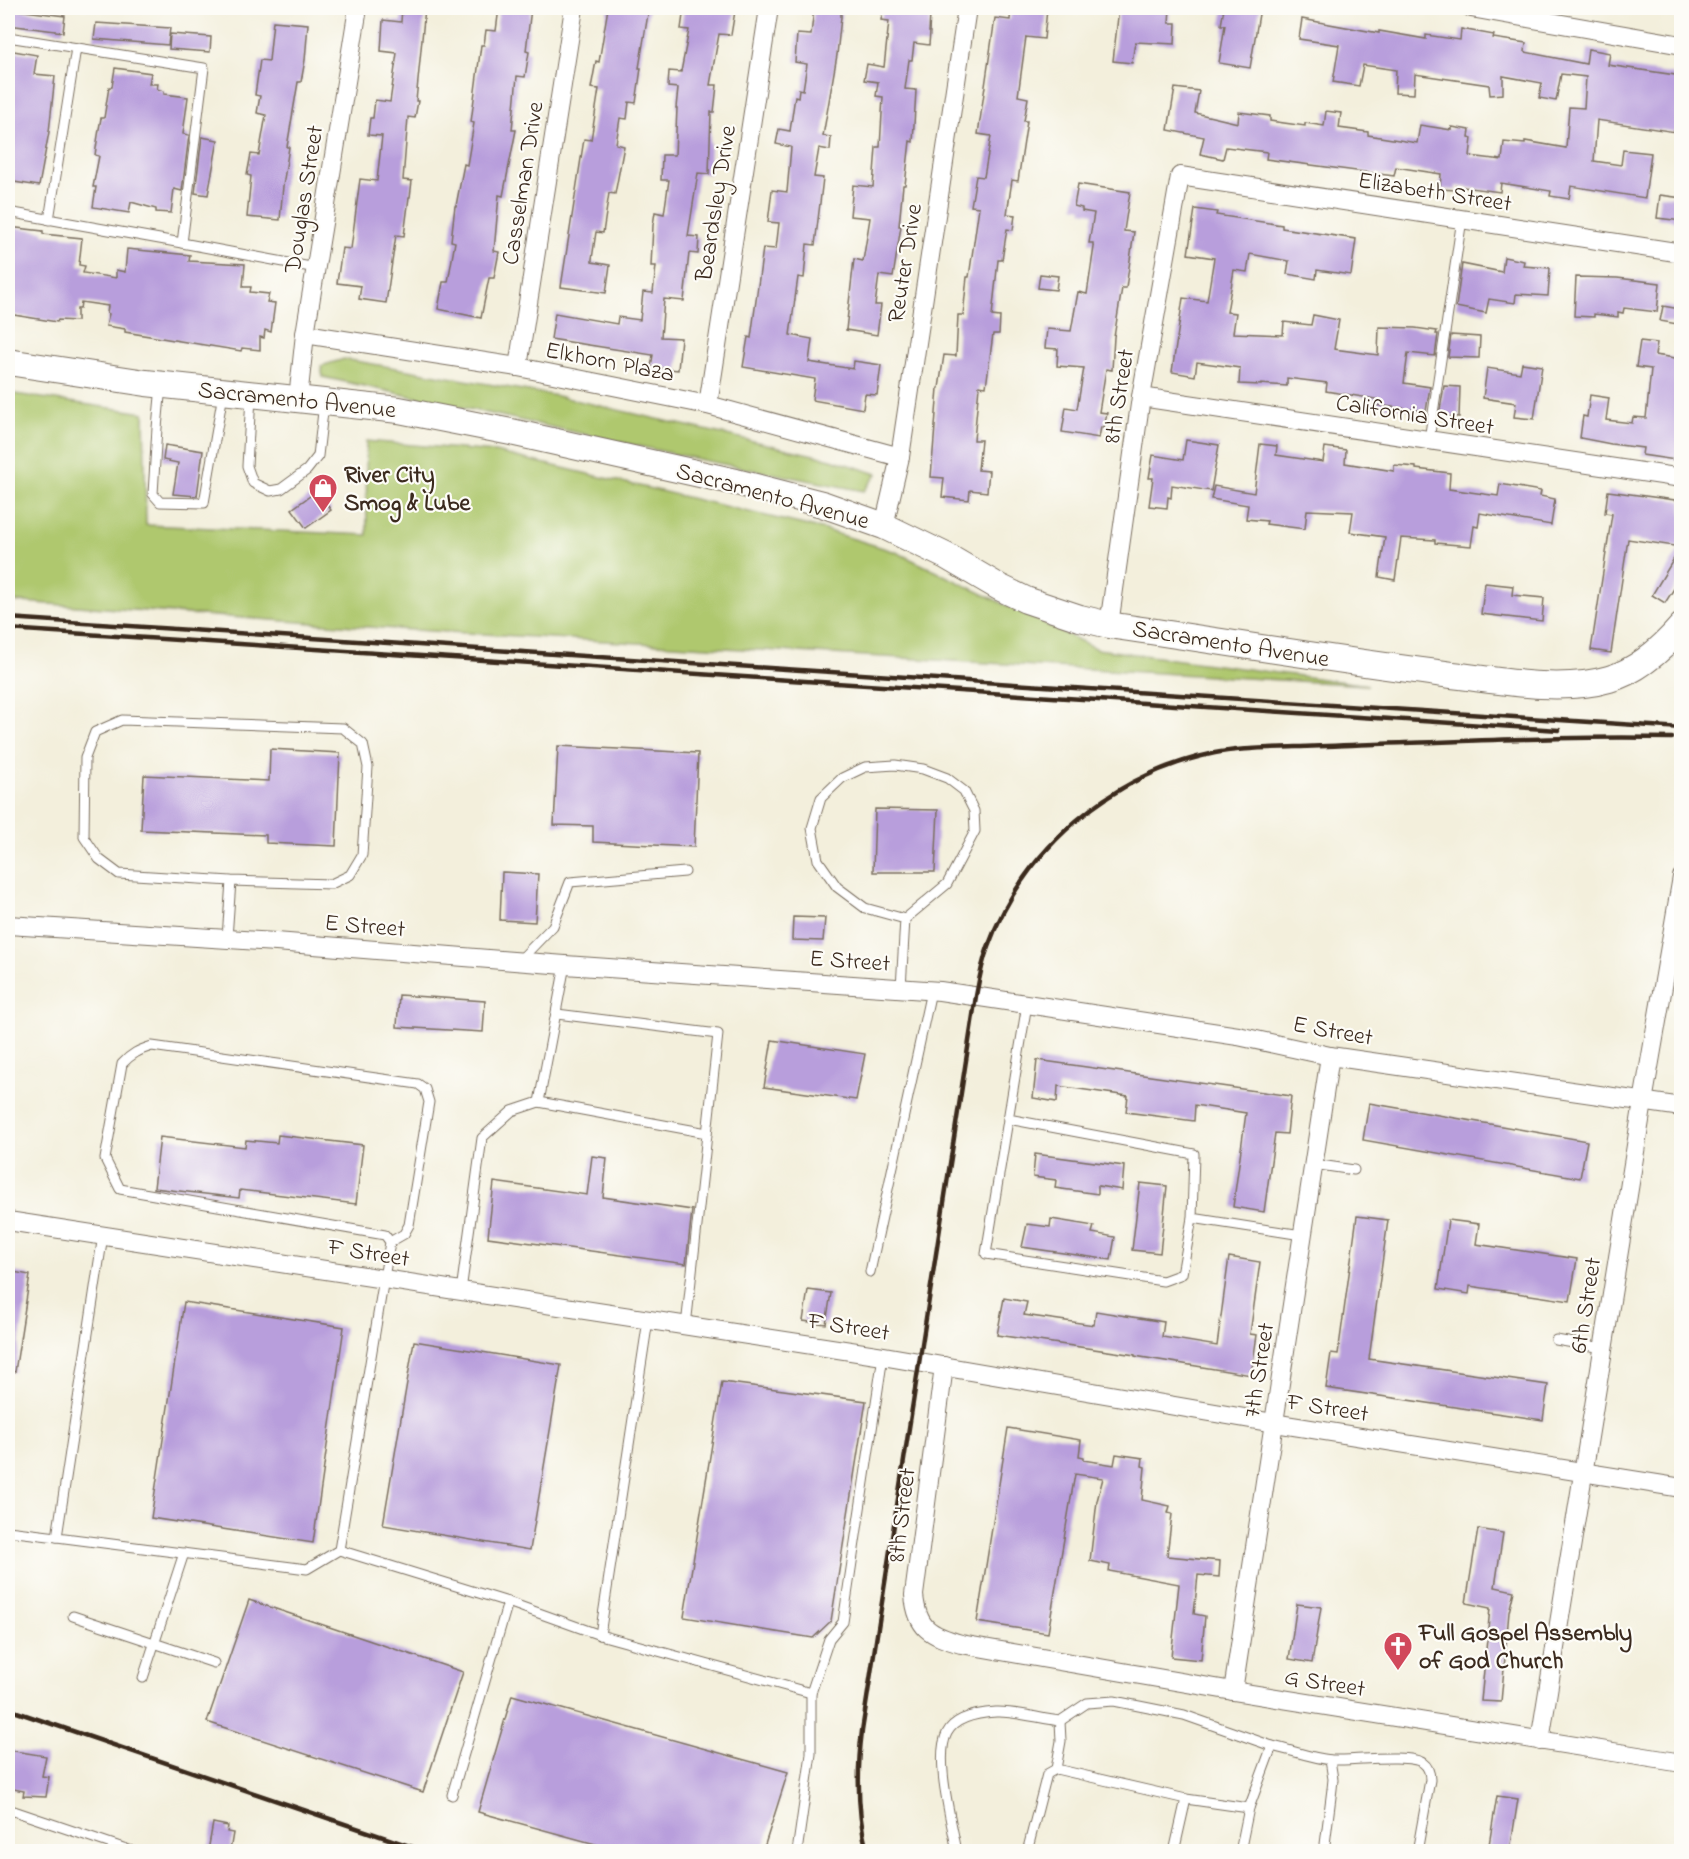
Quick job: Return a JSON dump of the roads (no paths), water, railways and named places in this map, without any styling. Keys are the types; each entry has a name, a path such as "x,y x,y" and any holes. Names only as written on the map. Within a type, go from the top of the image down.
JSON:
{"main road":[{"name":"Sacramento Avenue","path":"8,362 162,385 399,410 511,432 736,482 822,504 884,526 946,555 999,587 1026,600 1109,625 1373,664 1566,686 1611,679 1633,668 1656,652 1682,626"}],"street":[{"name":"Douglas Street","path":"298,399 305,334 358,8"},
{"name":"Casselman Drive","path":"518,367 574,8"},
{"name":"Beardsley Drive","path":"708,405 770,8"},
{"name":"Reuter Drive","path":"884,526 900,456 967,8"},
{"path":"1471,8 1682,45"},
{"name":"Elizabeth Street","path":"1180,176 1682,253"},
{"name":"8th Street","path":"1109,625 1141,397 1180,176"},
{"name":"Elkhorn Plaza","path":"305,334 518,367 708,405 900,456"},
{"name":"California Street","path":"1141,397 1682,478"},
{"name":"6th Street","path":"1539,1741 1643,1102 1682,878"},
{"name":"E Street","path":"8,925 227,938 931,991 1238,1036 1330,1056 1682,1107"},
{"name":"7th Street","path":"1233,1691 1330,1056"},
{"name":"F Street","path":"8,1221 883,1356 1274,1423 1682,1488"},
{"name":"8th Street","path":"944,1366 915,1595 916,1612 923,1626 938,1637 961,1644"},
{"name":"G Street","path":"961,1644 1233,1691 1682,1763"}],"lane":[{"path":"8,37 204,68 182,243"},
{"path":"48,219 76,48"},
{"path":"8,212 316,268"},
{"path":"1429,440 1462,219"},
{"path":"162,385 153,494 160,502 204,503 223,391"},
{"path":"251,394 248,466 253,483 270,491 281,489 307,470 318,456 324,402"},
{"path":"122,720 343,728 363,744 368,767 362,855 350,875 332,884 231,881 119,874 99,859 84,837 85,758 95,732 122,720"},
{"path":"901,988 905,919 947,884 975,831 974,811 964,791 947,778 923,770 895,765 865,767 842,778 821,798 812,828 818,860 837,887 865,908 905,919"},
{"path":"519,961 552,926 570,882 685,872"},
{"path":"227,938 231,881"},
{"path":"539,1102 565,965"},
{"path":"870,1272 931,991"},
{"path":"1008,1119 1194,1154 1192,1218 1182,1274 1163,1281 986,1254 1008,1119 1027,1004"},
{"path":"556,1014 718,1034 686,1326"},
{"path":"339,1550 390,1242 404,1233 409,1225 429,1102 424,1089 418,1084 152,1046 129,1055 122,1064 105,1159 120,1189 385,1236 390,1242"},
{"path":"461,1291 482,1138 512,1111 539,1102 708,1133"},
{"path":"1313,1164 1353,1170"},
{"path":"1192,1218 1302,1235"},
{"path":"57,1537 103,1236"},
{"path":"600,1635 648,1320"},
{"path":"1556,1341 1603,1348"},
{"path":"797,1851 811,1754 811,1693 829,1639 843,1622 883,1356"},
{"path":"8,1531 307,1569 339,1550 508,1602 600,1635 811,1693"},
{"path":"142,1678 184,1553"},
{"path":"452,1795 508,1602"},
{"path":"73,1616 214,1663"},
{"path":"957,1851 945,1787 942,1752 947,1732 959,1721 974,1715 998,1712 1060,1721 1087,1703 1114,1701 1184,1715 1272,1746 1330,1760 1389,1759 1423,1763 1430,1771 1430,1780 1417,1851"},
{"path":"1056,1769 1061,1741 1060,1721"},
{"path":"1239,1851 1250,1808 1272,1746"},
{"path":"1324,1851 1333,1779 1330,1760"},
{"path":"1027,1851 1047,1774 1056,1769 1186,1799 1250,1808"},
{"path":"1174,1851 1186,1799"},
{"path":"8,1809 135,1851"}],"railway":[{"path":"8,618 1682,728"},
{"path":"8,629 1559,730"},
{"path":"867,1852 861,1822 859,1792 862,1731 976,996 988,947 1004,911 1024,878 1048,848 1076,821 1107,798 1141,778 1177,763 1215,753 1266,748 1505,740 1672,738"},
{"path":"8,1709 427,1852"}],"place":[{"name":"River City Smog & Lube","path":"323,514"},
{"name":"Full Gospel Assembly of God Church","path":"1398,1672"}]}
